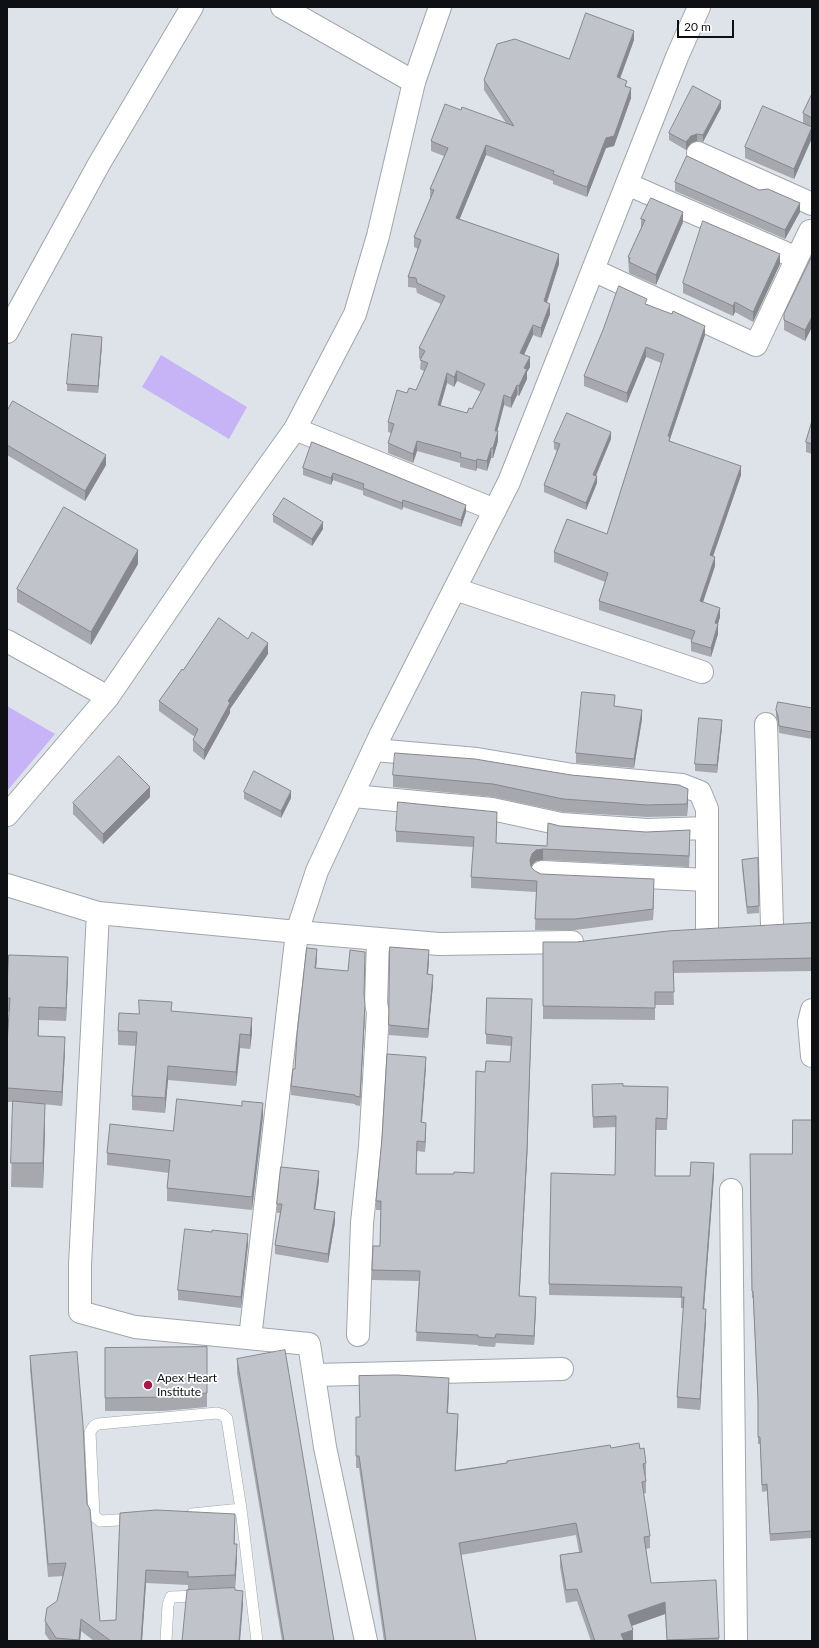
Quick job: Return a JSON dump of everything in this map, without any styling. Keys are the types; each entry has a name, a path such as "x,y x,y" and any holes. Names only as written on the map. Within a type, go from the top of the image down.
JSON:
{"street":[{"path":"7,332 99,164 192,7"},
{"path":"282,7 414,82"},
{"path":"7,815 108,697 208,551 295,429 355,314 378,236 414,82 440,7"},
{"path":"250,1338 270,1179 296,932 317,871 374,750 509,482 699,7"},
{"path":"698,153 812,204"},
{"path":"627,184 797,258"},
{"path":"593,270 756,345 810,231"},
{"path":"295,429 495,510"},
{"path":"455,589 702,672"},
{"path":"7,641 108,697"},
{"path":"766,724 772,925"},
{"path":"374,750 477,759 574,775 682,785 700,792 707,809 707,880 699,930 728,928"},
{"path":"353,796 492,809 561,824 647,830 707,828"},
{"path":"542,872 707,880"},
{"path":"7,885 98,913 296,932 439,944 576,942 591,940"},
{"path":"98,913 80,1265 80,1312 135,1327 309,1344 325,1448 366,1641"},
{"path":"750,927 795,924"},
{"path":"358,1335 362,1223 370,1147 378,1012 376,1004 378,939"},
{"path":"812,1010 809,1022 812,1056"},
{"path":"731,1190 736,1641"},
{"path":"314,1375 562,1369"}],"lane":[{"path":"142,1518 100,1521 94,1516 90,1432 94,1426 98,1424 217,1413 223,1415 227,1419 241,1509 246,1594 257,1641"},
{"path":"180,1515 241,1509"},
{"path":"166,1641 168,1605 171,1597 211,1596"}],"shaded area":[{"path":"161,355 247,407 229,439 142,387"},
{"path":"7,706 55,734 7,791"}],"building":[{"path":"586,13 634,31 617,77 627,81 625,86 631,88 614,136 606,138 587,187 553,174 554,171 486,145 456,218 559,254 544,301 550,304 541,328 533,325 520,353 530,357 524,368 527,369 519,386 517,385 511,398 504,395 495,431 498,431 487,461 477,459 476,461 460,457 461,453 417,441 413,454 388,443 394,424 388,422 397,390 407,393 409,388 416,390 428,363 420,360 425,351 419,348 445,296 417,283 416,278 408,277 421,240 414,237 434,190 430,189 448,148 431,141 445,104 461,110 462,107 514,126 484,80 497,44 515,39 569,59","holes":["457,371 485,384 472,409 469,408 467,413 438,405 447,373 454,377"]},
{"path":"693,86 721,101 703,135 697,134 691,136 686,142 669,133"},
{"path":"812,94 812,118 803,113"},
{"path":"763,106 812,127 794,169 745,147"},
{"path":"687,156 759,190 768,189 800,203 785,230 675,182"},
{"path":"651,198 683,212 656,275 629,262 630,258 628,257 645,220 641,219"},
{"path":"703,221 780,254 753,312 735,302 733,306 683,283"},
{"path":"812,256 812,317 805,330 784,320 784,314"},
{"path":"619,286 647,299 645,304 672,314 673,311 705,326 668,436 670,437 669,441 741,466 710,555 715,557 700,601 720,608 715,623 718,624 711,648 691,642 695,631 599,601 608,573 554,552 567,519 607,534 664,354 646,347 627,393 584,376"},
{"path":"72,334 102,337 98,386 67,384"},
{"path":"13,401 106,455 85,491 7,445 7,411"},
{"path":"567,413 611,432 593,475 597,476 586,503 544,485 560,444 554,442"},
{"path":"812,421 812,444 806,442"},
{"path":"312,442 466,505 461,520 403,500 402,503 363,488 364,484 333,473 331,478 303,468"},
{"path":"284,498 323,522 312,539 273,515"},
{"path":"64,507 138,550 91,632 17,589"},
{"path":"219,618 248,639 252,632 268,643 228,701 230,703 204,750 193,740 198,729 159,701 182,669 183,670"},
{"path":"582,692 615,695 614,706 642,710 634,759 576,753"},
{"path":"778,702 812,708 812,732 779,726 776,710"},
{"path":"699,718 722,720 717,765 695,764"},
{"path":"395,753 475,759 571,775 679,785 688,789 687,804 647,805 563,799 493,784 393,775"},
{"path":"119,756 150,787 103,834 73,803"},
{"path":"254,771 291,791 281,811 244,792"},
{"path":"398,802 497,812 496,843 547,846 548,823 560,826 646,832 690,830 689,856 543,849 536,850 532,854 530,860 531,867 541,874 654,879 653,909 575,919 535,919 537,881 471,877 474,837 396,831"},
{"path":"758,858 759,906 747,907 742,860"},
{"path":"812,923 812,958 673,961 674,992 655,992 655,1008 543,1006 543,942 577,942 668,931"},
{"path":"390,947 429,950 427,974 433,975 428,1029 389,1025"},
{"path":"307,948 317,949 315,968 348,971 350,950 365,952 365,1004 360,1097 291,1086 293,1069 295,1069 297,1035"},
{"path":"9,955 68,957 66,1008 39,1007 38,1036 65,1037 62,1092 7,1088 7,1044 10,998 7,998"},
{"path":"487,998 532,999 527,1150 519,1296 536,1297 534,1336 496,1334 495,1338 478,1337 478,1335 416,1332 420,1271 372,1270 373,1246 380,1246 381,1201 376,1201 382,1138 387,1054 426,1057 421,1122 426,1123 425,1142 417,1141 416,1174 454,1174 454,1172 474,1173 476,1071 485,1072 486,1061 510,1062 512,1037 486,1034"},
{"path":"139,1000 172,1002 171,1011 252,1018 250,1035 240,1034 236,1072 168,1066 165,1098 132,1096 137,1032 118,1031 119,1013 139,1014"},
{"path":"623,1084 623,1086 668,1087 667,1119 656,1118 655,1176 690,1176 691,1162 714,1163 703,1309 706,1309 700,1399 677,1397 684,1297 681,1297 682,1287 549,1284 551,1173 615,1175 616,1116 593,1117 592,1085"},
{"path":"177,1099 242,1106 242,1101 263,1103 252,1197 167,1188 170,1160 107,1153 110,1124 173,1131"},
{"path":"13,1101 45,1104 43,1163 11,1163"},
{"path":"793,1120 812,1120 812,1531 770,1534 767,1484 762,1485 760,1437 758,1437 758,1399 752,1291 750,1154 792,1154"},
{"path":"281,1167 319,1171 314,1209 335,1212 328,1254 275,1245 282,1204 277,1204"},
{"path":"185,1229 248,1234 241,1297 178,1290"},
{"path":"207,1347 207,1393 163,1397 105,1398 105,1348"},
{"path":"285,1350 334,1641 284,1641 237,1359"},
{"path":"77,1352 87,1504 90,1509 100,1621 116,1620 120,1513 156,1510 235,1514 234,1544 237,1544 235,1575 188,1577 188,1572 146,1570 141,1641 111,1641 81,1619 79,1640 56,1638 45,1621 47,1608 57,1601 66,1563 48,1564 30,1356"},
{"path":"397,1375 449,1378 447,1413 458,1414 455,1471 507,1463 507,1461 610,1445 611,1448 639,1443 640,1449 644,1448 646,1463 643,1464 646,1481 642,1482 650,1536 644,1537 651,1583 716,1580 719,1638 667,1640 665,1602 628,1615 633,1630 621,1634 624,1641 595,1641 577,1589 566,1590 560,1555 582,1552 576,1523 459,1543 476,1641 386,1641 359,1456 356,1456 356,1417 360,1417 359,1376"},
{"path":"235,1588 235,1590 243,1591 239,1641 182,1641 187,1590"}],"place":[{"name":"Apex Heart Institute","path":"148,1385"}]}
